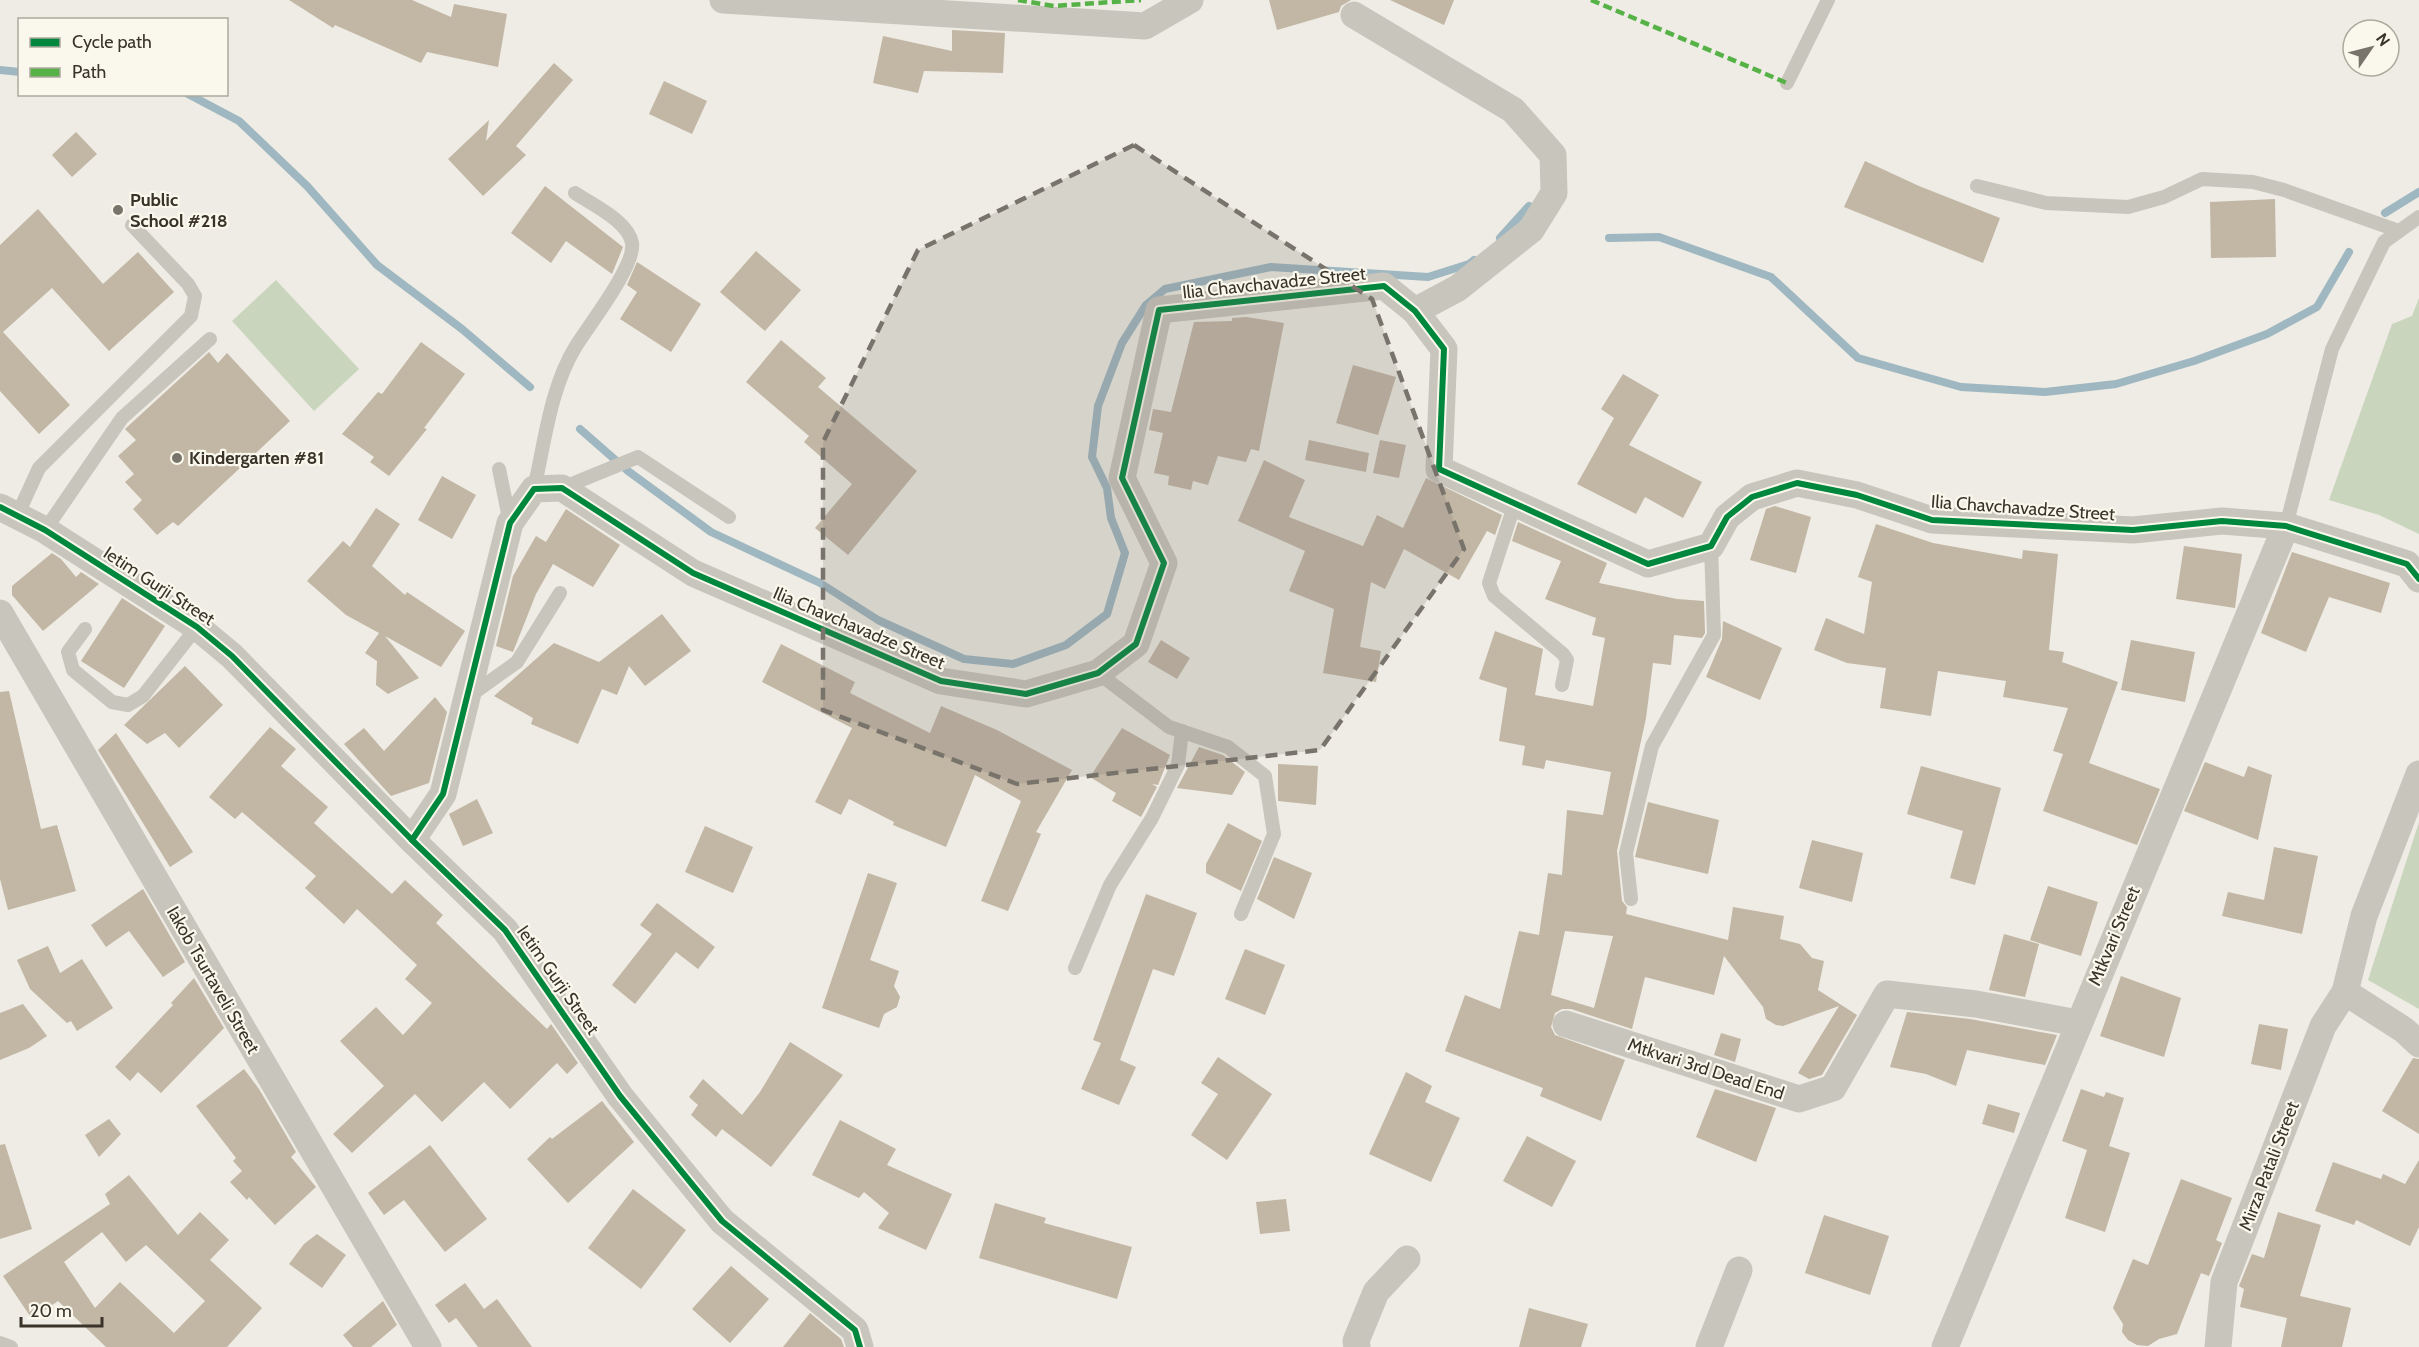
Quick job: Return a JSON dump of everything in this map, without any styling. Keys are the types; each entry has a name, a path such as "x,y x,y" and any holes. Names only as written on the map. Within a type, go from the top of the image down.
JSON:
{"street":[{"path":"723,0 1144,26 1190,0"},
{"path":"1354,15 1513,110 1553,155 1554,193 1532,230 1458,288 1415,311"},
{"name":"Ilia Chavchavadze Street","path":"562,488 693,573 941,681 1026,694 1098,673 1137,644 1164,563 1122,478 1160,310 1384,286 1415,311 1443,349 1439,469 1648,564 1711,546 1727,517 1752,497 1797,483 1857,495 1932,520 2133,530 2222,521 2286,526 2407,564 2419,579"},
{"path":"412,840 443,794 510,523 534,489 562,488"},
{"name":"Ietim Gurji Street","path":"9,511 45,530 197,627 232,656 412,840 505,930 620,1096 722,1221 855,1330 860,1347"},
{"name":"Mtkvari Street","path":"1945,1347 2286,526"},
{"name":"Iakob Tsurtaveli Street","path":"0,613 428,1347"},
{"path":"2419,774 2364,916 2346,992 2404,1030 2419,1044"},
{"name":"Mirza Patali Street","path":"2218,1347 2224,1282 2323,1026 2346,992"},
{"name":"Mtkvari 3rd Dead End","path":"1566,1024 1799,1099 1833,1088 1887,994 1976,1004 2078,1023"},
{"path":"1357,1347 1356,1341 1376,1292 1407,1259"},
{"path":"1709,1347 1739,1270"}],"lane":[{"path":"1787,83 1828,0"},
{"path":"1977,186 2046,203 2128,207 2164,197 2202,179 2253,182 2284,190 2399,231"},
{"path":"534,489 558,382 575,347 609,295 633,252 626,229 575,193"},
{"path":"2286,526 2332,349 2384,242 2419,217"},
{"path":"9,511 39,468 190,316 195,296 188,284 132,225"},
{"path":"45,530 122,418 210,339"},
{"path":"562,488 638,458 729,517"},
{"path":"499,469 510,523"},
{"path":"1515,503 1489,583 1494,596 1563,654 1567,660 1562,685"},
{"path":"1630,899 1626,853 1652,746 1714,635 1711,546"},
{"path":"467,698 517,662 560,593"},
{"path":"85,629 68,651 73,670 112,702 128,705 143,696 197,627"},
{"path":"1098,673 1169,727 1228,747 1266,776 1274,834 1241,914"},
{"path":"1075,968 1110,885 1152,818 1178,765 1182,731"},
{"path":"0,1343 11,1347"}],"highlighted area":[{"path":"1134,145 1372,299 1464,549 1320,750 1017,784 823,710 823,442 918,250"}],"green space":[{"path":"276,280 359,369 314,411 232,321"},
{"path":"2419,298 2419,534 2379,515 2329,500 2392,324 2412,316"},
{"path":"2419,822 2419,1009 2368,980"}],"building":[{"path":"289,0 412,0 451,17 454,4 507,14 498,67 427,52 421,63 335,25 333,28"},
{"path":"1269,0 1351,0 1341,6 1339,12 1277,30"},
{"path":"1390,0 1454,0 1444,25"},
{"path":"952,30 1005,33 1003,73 924,71 918,93 873,83 883,36 952,51"},
{"path":"554,63 573,80 516,146 526,155 483,196 448,159 489,120 486,141"},
{"path":"664,81 707,101 692,134 649,114"},
{"path":"76,132 97,154 72,177 52,155"},
{"path":"1865,161 1919,186 2000,218 1983,263 1844,207"},
{"path":"545,186 623,247 612,274 566,241 551,263 511,233"},
{"path":"2275,199 2276,257 2211,258 2210,202"},
{"path":"38,209 103,284 138,252 174,292 109,351 52,288 3,332 70,405 39,434 0,391 0,245"},
{"path":"756,251 801,290 765,331 720,292"},
{"path":"637,262 701,304 671,352 620,319 637,292 627,285"},
{"path":"1246,317 1284,323 1259,451 1251,449 1246,462 1218,456 1208,485 1193,481 1191,490 1168,485 1169,476 1154,473 1163,433 1149,430 1153,409 1171,412 1194,322 1232,321 1232,318"},
{"path":"781,340 826,378 818,387 917,471 848,555 815,528 852,484 804,442 809,436 746,382"},
{"path":"421,342 465,374 424,428 427,429 389,476 370,462 374,457 342,434 378,392 382,394"},
{"path":"209,352 218,363 227,353 290,421 178,526 173,522 157,535 133,509 142,500 125,482 134,474 118,456 136,440 125,429"},
{"path":"1353,365 1396,377 1378,435 1336,423"},
{"path":"1623,374 1659,395 1629,445 1702,482 1683,518 1645,497 1636,514 1577,484 1614,418 1601,409"},
{"path":"1309,440 1369,453 1366,472 1305,460"},
{"path":"1380,440 1406,445 1399,478 1373,473"},
{"path":"1264,460 1305,480 1289,517 1363,546 1377,515 1403,528 1426,478 1502,515 1495,535 1487,531 1459,580 1404,549 1385,589 1371,582 1360,647 1381,651 1376,682 1323,673 1334,609 1289,591 1305,551 1238,521"},
{"path":"442,476 476,495 452,539 418,520"},
{"path":"1775,506 1811,517 1796,573 1750,560 1766,509"},
{"path":"376,508 400,524 372,566 405,595 407,592 465,631 441,667 385,636 419,678 388,694 376,685 377,661 365,653 379,633 346,615 307,581 343,541 350,547"},
{"path":"566,509 620,545 593,587 553,564 536,594 513,652 496,646 513,576 536,536 546,542"},
{"path":"1518,522 1607,563 1599,583 1677,599 1704,601 1705,633 1702,638 1674,635 1671,665 1653,663 1646,718 1617,851 1622,901 1627,907 1626,914 1728,940 1733,907 1784,916 1780,939 1800,944 1812,958 1824,961 1818,990 1857,1015 1822,1075 1809,1079 1798,1073 1839,1006 1783,1026 1776,1025 1766,1019 1763,1007 1724,956 1714,995 1645,977 1632,1029 1571,1009 1562,1009 1555,1013 1551,1027 1555,1035 1625,1060 1601,1121 1540,1096 1543,1088 1445,1051 1465,995 1500,1009 1519,931 1539,935 1548,873 1562,875 1567,810 1603,815 1611,772 1546,760 1544,769 1522,765 1525,746 1499,741 1507,688 1479,679 1495,631 1543,649 1535,695 1593,706 1605,638 1592,635 1596,618 1545,599 1561,561 1512,541","holes":["1565,931 1613,936 1594,1008 1551,995"]},
{"path":"1876,524 1933,543 2022,559 2023,550 2058,554 2049,650 2064,652 2062,662 2118,682 2089,763 2160,789 2137,845 2043,811 2063,754 2053,751 2068,708 2003,697 2006,681 1938,671 1931,716 1880,708 1886,668 1847,663 1814,650 1826,618 1864,634 1872,582 1858,577"},
{"path":"2184,546 2242,554 2235,608 2176,599"},
{"path":"2292,552 2390,583 2381,613 2329,597 2306,652 2261,633"},
{"path":"52,553 61,559 76,577 81,572 99,584 43,631 12,595 12,586"},
{"path":"122,598 165,626 124,688 81,661"},
{"path":"662,614 691,651 645,686 629,666 617,695 602,689 578,744 531,724 533,718 494,696 554,643 599,662"},
{"path":"1723,621 1782,648 1760,700 1706,677 1722,639"},
{"path":"1161,640 1190,658 1177,679 1148,662"},
{"path":"2131,640 2195,652 2185,702 2121,690"},
{"path":"781,644 855,682 850,693 930,733 941,706 997,730 1072,770 1036,832 1041,834 1008,911 981,901 1021,801 975,775 946,847 893,825 894,822 849,799 841,815 815,802 852,728 762,682"},
{"path":"185,666 223,705 179,748 165,733 147,744 124,725"},
{"path":"9,691 41,829 57,825 76,891 8,910 0,879 0,692"},
{"path":"435,697 447,712 429,783 391,796 344,744 364,728 384,751"},
{"path":"270,727 296,749 281,766 328,807 314,823 392,894 405,880 443,915 436,923 547,1029 551,1024 578,1063 567,1074 557,1063 510,1109 484,1082 442,1122 415,1094 352,1153 333,1134 384,1086 340,1041 376,1007 403,1035 432,1003 405,979 417,965 357,909 344,924 305,888 316,876 242,812 235,819 209,797"},
{"path":"1122,728 1170,755 1158,785 1152,784 1157,787 1141,817 1112,801 1116,793 1090,777"},
{"path":"116,733 193,852 170,867 98,750"},
{"path":"1199,747 1223,755 1245,772 1232,795 1177,788"},
{"path":"2205,762 2244,777 2248,766 2272,775 2258,840 2184,811"},
{"path":"1278,764 1318,766 1316,805 1278,801"},
{"path":"1921,766 2001,788 1975,885 1950,878 1963,831 1907,814"},
{"path":"477,799 493,833 463,846 449,814"},
{"path":"1648,802 1719,820 1708,874 1635,857"},
{"path":"1228,823 1262,841 1241,891 1206,873 1206,864"},
{"path":"705,826 753,847 733,893 685,872"},
{"path":"1812,840 1863,853 1852,902 1799,888"},
{"path":"2274,847 2318,856 2302,934 2222,916 2228,892 2264,900"},
{"path":"1274,857 1312,873 1294,919 1257,899"},
{"path":"868,873 897,883 870,960 899,971 894,986 900,997 897,1007 884,1014 879,1028 822,1008"},
{"path":"2048,886 2098,902 2081,956 2030,940"},
{"path":"143,889 185,962 163,977 129,931 106,947 91,925"},
{"path":"1146,894 1197,913 1174,976 1153,969 1120,1060 1136,1067 1119,1105 1081,1089 1101,1043 1093,1040"},
{"path":"657,903 715,947 698,969 676,952 635,1004 612,985 652,934 640,925"},
{"path":"2004,934 2039,944 2025,997 1989,990"},
{"path":"48,946 60,973 82,959 113,1008 77,1031 71,1021 67,1023 30,989 17,960"},
{"path":"1245,949 1285,965 1265,1015 1225,999"},
{"path":"2121,976 2181,998 2164,1057 2100,1036"},
{"path":"194,978 224,1028 161,1093 138,1072 130,1081 115,1067 173,1005 171,1003"},
{"path":"23,1004 47,1036 29,1048 0,1060 0,1013"},
{"path":"1907,1012 1970,1019 2057,1035 2045,1065 1967,1050 1956,1086 1926,1074 1890,1067"},
{"path":"2259,1024 2288,1029 2281,1070 2251,1064"},
{"path":"1721,1033 1741,1039 1735,1062 1714,1055"},
{"path":"790,1042 843,1075 771,1167 722,1129 716,1137 691,1115 698,1105 689,1097 703,1079 742,1115 760,1092"},
{"path":"1218,1057 1272,1094 1227,1160 1191,1135 1218,1094 1201,1083"},
{"path":"2413,1058 2419,1059 2419,1134 2382,1111"},
{"path":"244,1069 259,1089 296,1152 291,1157 316,1187 275,1225 249,1197 247,1200 230,1182 242,1171 233,1161 236,1158 196,1106"},
{"path":"1406,1072 1432,1086 1425,1102 1460,1118 1431,1182 1369,1154"},
{"path":"1715,1089 1776,1108 1756,1162 1696,1137"},
{"path":"2081,1089 2104,1097 2106,1092 2124,1098 2109,1146 2130,1153 2105,1232 2065,1218 2087,1150 2062,1141"},
{"path":"602,1101 634,1142 568,1203 527,1159 550,1137 552,1139"},
{"path":"1988,1104 2020,1113 2014,1133 1982,1124"},
{"path":"109,1119 121,1134 99,1157 85,1135"},
{"path":"840,1120 896,1149 887,1165 952,1194 926,1250 878,1228 889,1213 864,1192 859,1198 812,1175"},
{"path":"1527,1136 1576,1161 1552,1207 1503,1181"},
{"path":"5,1144 32,1229 0,1239 0,1145"},
{"path":"430,1145 487,1219 445,1252 404,1200 384,1215 368,1193"},
{"path":"2419,1160 2419,1227 2410,1246 2356,1220 2354,1225 2315,1211 2333,1162 2381,1179 2383,1174 2405,1184"},
{"path":"129,1175 178,1235 200,1212 229,1240 210,1260 262,1308 227,1347 106,1347 58,1301 32,1319 3,1276 110,1204 105,1194","holes":["102,1232 126,1262 146,1245 205,1301 174,1333 120,1282 95,1308 64,1262"]},
{"path":"2181,1179 2232,1198 2216,1240 2222,1243 2209,1276 2201,1273 2177,1334 2159,1339 2148,1346 2137,1345 2128,1340 2122,1332 2123,1324 2113,1308 2133,1259 2148,1265"},
{"path":"633,1189 686,1230 641,1289 588,1248"},
{"path":"1286,1199 1290,1231 1260,1234 1256,1202"},
{"path":"995,1203 1046,1218 1044,1223 1132,1247 1117,1299 979,1258"},
{"path":"2278,1212 2321,1225 2300,1296 2351,1308 2342,1347 2281,1347 2287,1318 2240,1307 2244,1289 2239,1286 2252,1254 2264,1258"},
{"path":"1824,1215 1889,1236 1870,1295 1805,1273"},
{"path":"317,1234 346,1255 322,1288 289,1264 304,1244"},
{"path":"731,1266 769,1299 730,1343 692,1309"},
{"path":"465,1283 484,1309 497,1299 532,1347 478,1347 456,1318 449,1323 435,1305"},
{"path":"383,1301 397,1325 371,1347 353,1347 343,1335"},
{"path":"1529,1308 1588,1324 1581,1347 1519,1347"},
{"path":"810,1313 841,1339 844,1347 783,1347"}],"waterway":[{"path":"0,70 18,72"},
{"path":"192,96 239,121 307,186 377,265 462,329 530,387"},
{"path":"2385,213 2419,192"},
{"path":"1500,238 1529,206"},
{"path":"1609,238 1659,237 1771,277 1858,358 1961,387 2045,392 2116,384 2194,361 2267,334 2317,307 2349,252"},
{"path":"580,429 628,471 711,532 820,583 878,620 964,659 1013,664 1066,645 1107,614 1125,553 1111,518 1107,488 1092,457 1098,406 1122,343 1146,305 1165,289 1271,267 1428,277 1469,264 1474,260"}],"marked path":[{"path":"1018,0 1054,6 1141,0"},
{"path":"1591,0 1787,83"}],"cycle path":[{"path":"412,840 443,794 510,523 534,489 562,488 693,573 941,681 1026,694 1098,673 1136,644 1164,563 1122,478 1159,310 1384,286 1415,311 1444,349 1439,469 1648,564 1711,546 1727,517 1752,497 1797,483 1857,495 1932,520 2133,530 2222,521 2286,526 2407,564 2419,579"},
{"path":"0,507 45,530 197,627 232,656 412,840 505,930 620,1096 722,1221 855,1330 860,1347"}],"place":[{"name":"Public School #218","path":"118,210"},
{"name":"Kindergarten #81","path":"177,458"}]}
